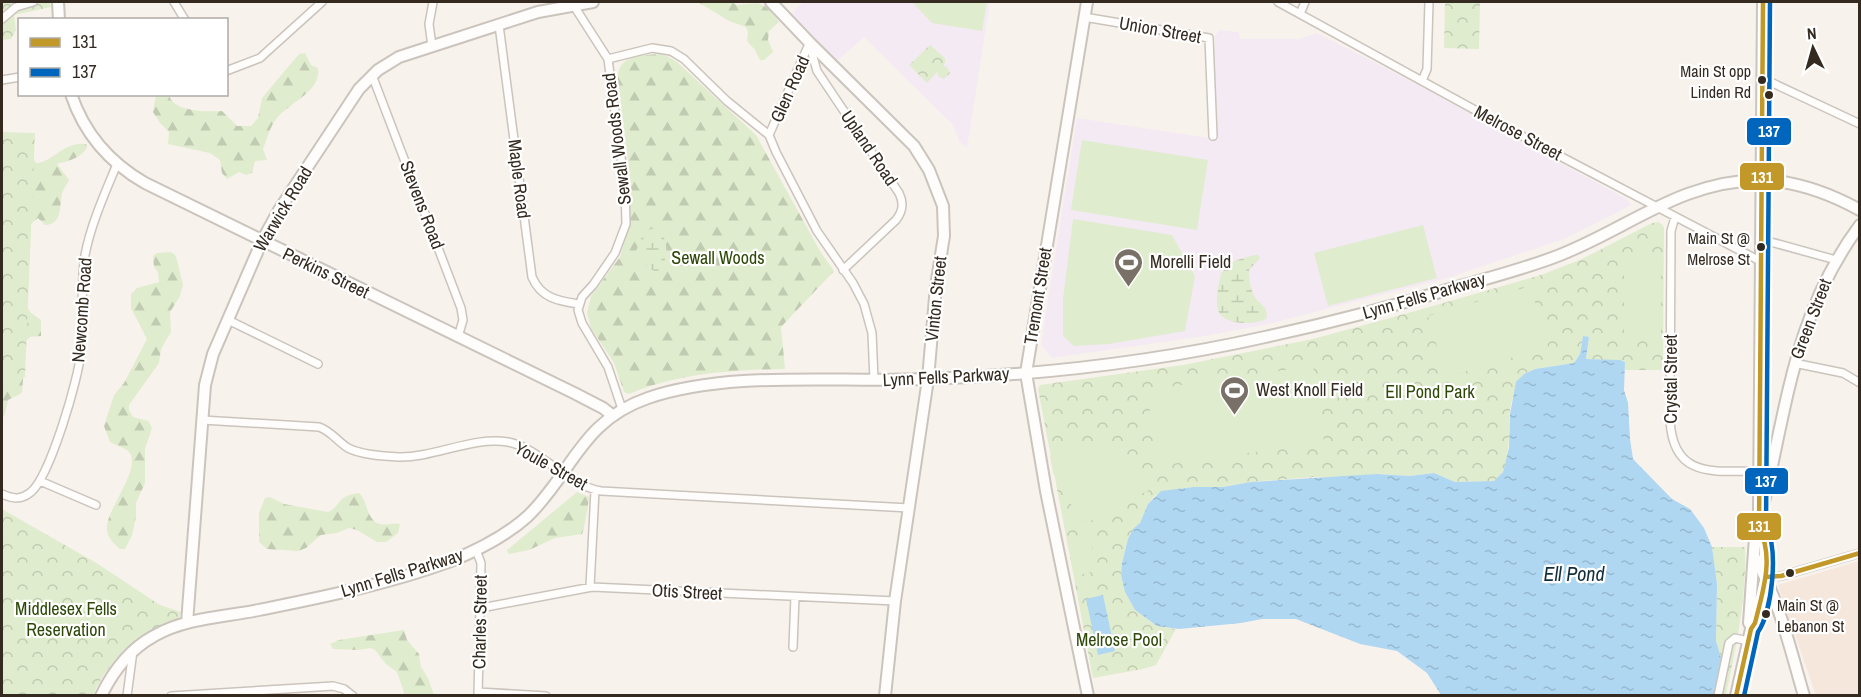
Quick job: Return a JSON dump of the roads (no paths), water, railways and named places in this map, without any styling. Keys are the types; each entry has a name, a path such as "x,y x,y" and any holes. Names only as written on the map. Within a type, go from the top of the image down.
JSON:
{"main road":[{"path":"58,2 59,18"},
{"name":"Warwick Road","path":"187,623 207,372 261,241 349,103 372,75 392,60 557,4 574,6 592,2"},
{"name":"Vinton Street","path":"771,2 810,44 914,146 930,170 943,206 944,227 928,379 895,601 885,696"},
{"name":"Tremont Street","path":"1087,2 1026,373 1046,491 1088,696"},
{"path":"1751,629 1749,621 1755,537 1759,526 1763,2"},
{"name":"Perkins Street","path":"72,96 94,138 117,164 133,176 603,408 617,412"},
{"name":"Lynn Fells Parkway","path":"101,696 113,674 133,651 154,636 187,623 361,588 431,568 476,550 505,534 528,516 592,434 617,412 665,393 718,383 928,379 1026,373 1181,353 1326,323 1548,260 1607,234 1688,192 1739,180 1784,182 1810,188 1860,210"},
{"name":"Green Street","path":"1759,526 1794,363 1813,307 1836,260 1860,225"},
{"path":"1759,441 1774,436 1782,422"},
{"path":"1736,696 1751,629 1755,623 1766,577 1764,538 1759,526"},
{"path":"1754,556 1766,577 1783,623 1804,696"}],"street":[{"path":"2,19 16,7 33,2"},
{"path":"174,2 184,18"},
{"path":"228,69 260,58 322,2"},
{"path":"432,46 429,24 433,2"},
{"name":"Melrose Street","path":"1278,2 1760,261"},
{"path":"1300,14 1305,2"},
{"path":"1422,81 1427,69 1429,2"},
{"path":"574,6 608,59"},
{"name":"Union Street","path":"1084,17 1210,38 1212,136"},
{"name":"Maple Road","path":"498,25 532,277 547,296 579,304"},
{"name":"Glen Road","path":"770,135 810,44"},
{"name":"Upland Road","path":"810,44 817,71 899,193 902,201 901,213 896,220 843,270"},
{"name":"Sewall Woods Road","path":"579,304 582,297 608,266 626,224 625,187 608,59 652,48 671,51 684,59 727,101 770,135 776,152 816,231 858,291 870,322 874,348 874,380"},
{"name":"Stevens Road","path":"372,75 461,308 463,320 458,337"},
{"path":"2,80 18,77"},
{"path":"1762,78 1860,124"},
{"name":"Newcomb Road","path":"40,481 75,386 81,352 85,255 117,164"},
{"name":"Crystal Street","path":"1675,217 1671,231 1670,397 1670,429 1674,445 1685,460 1702,470 1759,471"},
{"path":"1761,239 1836,260"},
{"path":"579,304 582,323 608,367 617,412"},
{"path":"228,320 318,364"},
{"path":"1794,363 1840,372 1860,383"},
{"name":"Youle Street","path":"202,420 318,427 331,432 344,445 354,450 398,457 422,455 486,442 506,442 531,452 562,473 595,490 909,507"},
{"path":"2,494 15,498 23,497 40,481 96,505"},
{"path":"590,587 595,490"},
{"name":"Charles Street","path":"476,550 481,563 478,694"},
{"path":"1766,577 1781,576 1860,553"},
{"name":"Otis Street","path":"481,608 590,587 895,601"},
{"path":"793,647 795,597"},
{"path":"1718,696 1729,643 1735,639 1748,641"},
{"path":"127,696 133,651"},
{"path":"171,696 333,686 344,689 353,696"},
{"path":"478,694 546,696"}],"water":[{"name":"Ell Pond","path":"1583,336 1589,337 1586,359 1625,362 1624,390 1628,403 1633,459 1672,499 1690,509 1704,528 1712,547 1717,584 1716,641 1723,664 1715,695 1441,695 1427,673 1397,651 1360,644 1296,619 1262,619 1179,629 1157,626 1135,610 1125,592 1121,575 1122,563 1133,529 1140,523 1148,504 1161,491 1194,487 1223,487 1251,482 1377,474 1410,476 1434,473 1455,482 1494,481 1503,472 1509,448 1510,414 1516,382 1524,374 1535,369 1574,363 1580,354"},
{"path":"1103,595 1115,651 1098,655 1086,599"}],"place":[{"name":"Main St opp Linden Rd","path":"1762,80"},
{"name":"Main St @ Melrose St","path":"1761,247"},
{"name":"Morelli Field","path":"1129,288"},
{"name":"West Knoll Field","path":"1235,416"},
{"name":"Main St @ Lebanon St","path":"1766,614"}],"park label":[{"name":"Sewall Woods","path":"718,258"},
{"name":"Ell Pond Park","path":"1430,392"},
{"name":"Middlesex Fells Reservation","path":"66,619"},
{"name":"Melrose Pool","path":"1119,640"}]}
